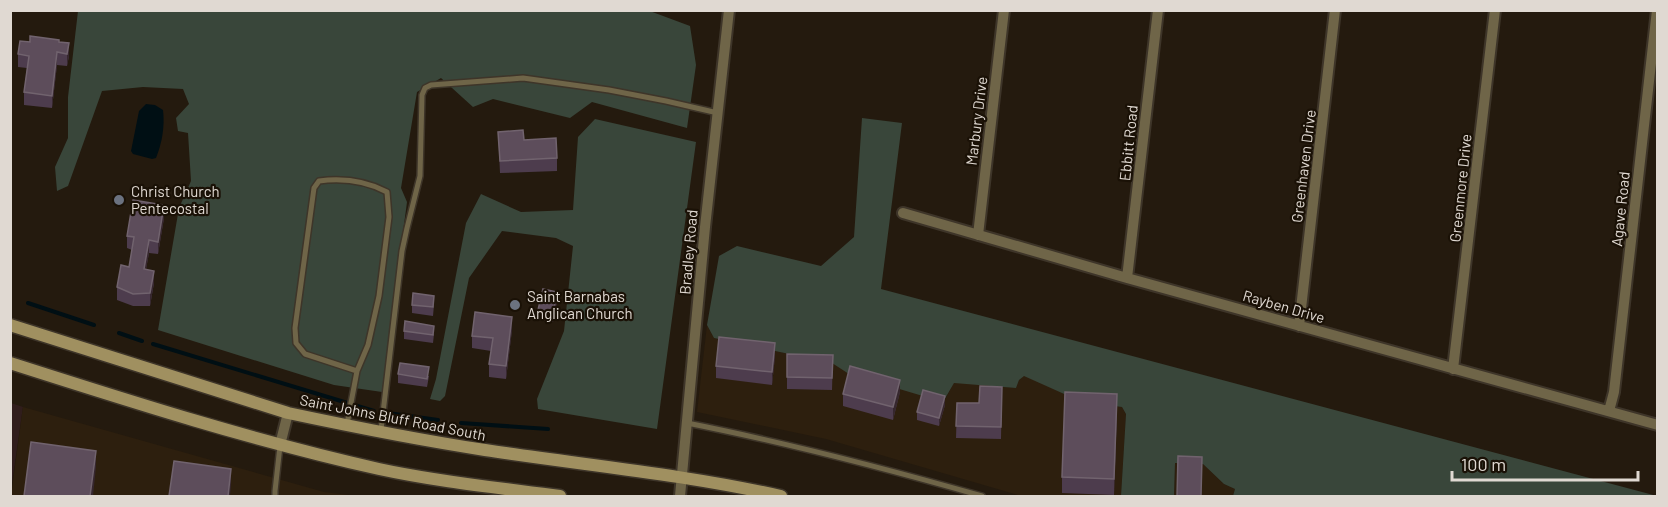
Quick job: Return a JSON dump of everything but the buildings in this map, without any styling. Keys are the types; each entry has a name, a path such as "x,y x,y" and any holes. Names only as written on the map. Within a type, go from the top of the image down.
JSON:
{"main road":[{"name":"Saint Johns Bluff Road South","path":"10,325 288,413 346,426 486,450 738,487 781,496"},
{"path":"10,363 280,445 382,469 560,496"}],"street":[{"name":"Bradley Road","path":"680,496 705,227 729,10"},
{"name":"Marbury Drive","path":"978,235 1004,10"},
{"name":"Ebbitt Road","path":"1127,278 1158,10"},
{"name":"Greenhaven Drive","path":"1299,326 1335,10"},
{"name":"Greenmore Drive","path":"1453,369 1495,10"},
{"name":"Agave Road","path":"1609,411 1614,392 1657,10"},
{"name":"Rayben Drive","path":"903,213 1127,278 1658,425"},
{"path":"280,445 288,413"}],"lane":[{"path":"381,433 402,251 420,176 422,95 425,88 431,85 523,78 666,100 718,113"},
{"path":"346,426 357,371 368,345 379,296 389,217 387,192 359,182 332,179 319,181 314,188 295,328 296,343 305,354 357,371"},
{"path":"687,423 774,440 982,496"},
{"path":"275,496 280,445"}],"shaded area":[{"path":"146,104 155,105 163,110 161,140 156,158 152,159 133,154 131,151 139,111"},
{"path":"707,325 714,338 832,363 944,402 954,382 1016,388 1024,375 1082,402 1122,407 1126,414 1121,496 1021,496 826,439 697,412"},
{"path":"11,403 23,407 11,490"},
{"path":"23,407 324,492 357,496 11,496"},
{"path":"1175,463 1203,464 1224,484 1235,489 1233,496 1174,496"}],"green space":[{"path":"647,10 690,26 696,65 687,128 592,102 570,118 493,99 473,107 441,78 417,92 401,188 407,202 382,392 334,385 158,330 179,208 191,181 188,133 178,131 176,118 189,104 183,89 143,87 102,91 68,186 57,191 55,167 68,138 68,97 78,11"},
{"path":"862,118 902,123 881,289 1657,496 1233,496 1235,489 1224,484 1203,464 1175,463 1174,496 1121,496 1126,414 1122,407 1082,402 1024,376 1019,380 1016,388 954,383 943,402 849,374 832,363 714,338 707,325 719,256 737,246 821,266 854,237"},
{"path":"595,119 696,142 657,429 538,409 537,399 564,331 573,246 556,238 502,231 469,278 445,396 440,401 430,399 436,379 466,223 481,194 521,212 573,210 578,137"}],"waterway":[{"path":"28,303 94,325"},
{"path":"119,333 142,341"},
{"path":"153,344 374,411"},
{"path":"388,413 438,420"},
{"path":"461,423 548,429"}],"place":[{"name":"Christ Church Pentecostal","path":"119,200"},
{"name":"Saint Barnabas Anglican Church","path":"515,305"}]}
